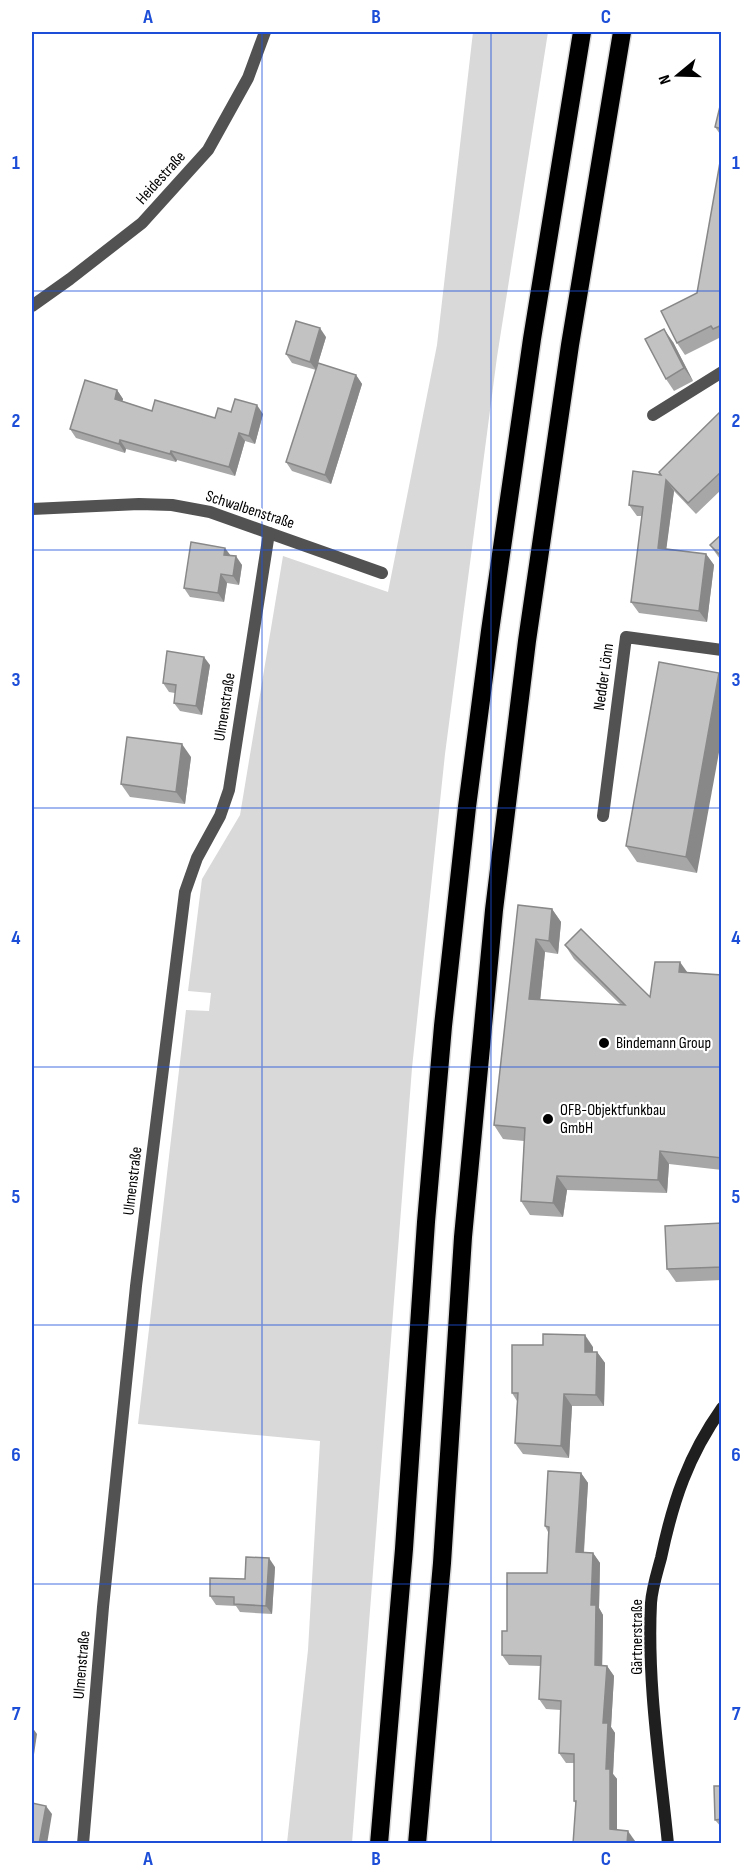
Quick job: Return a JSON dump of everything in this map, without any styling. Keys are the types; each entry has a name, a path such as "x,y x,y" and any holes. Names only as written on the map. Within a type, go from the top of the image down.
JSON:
{"highway":[{"path":"379,1844 404,1549 426,1222 442,1038 467,807 532,339 582,32"},
{"path":"417,1844 442,1563 463,1237 494,910 527,641 570,345 622,32"}],"street":[{"name":"Heidestraße","path":"32,306 142,222 208,150 248,78 265,32"},
{"path":"653,415 722,372"},
{"name":"Schwalbenstraße","path":"32,509 139,504 172,505 210,512 382,573"},
{"name":"Ulmenstraße","path":"83,1844 103,1607 136,1286 185,892 197,858 220,816 229,790 269,533"},
{"name":"Nedder Lönn","path":"603,816 626,637 722,650"},
{"name":"Gärtnerstraße","path":"668,1844 653,1689 651,1600 665,1539 685,1471 697,1445 722,1408"}],"shaded area":[{"path":"473,32 548,32 497,357 445,754 412,1068 352,1843 287,1843 308,1650 320,1441 138,1424 186,1010 209,1011 211,993 188,991 202,879 240,815 283,556 388,592 437,345"}],"building":[{"path":"722,98 722,129 715,127"},
{"path":"722,151 722,325 713,329 711,326 677,343 661,311 697,293"},
{"path":"296,321 320,328 310,362 286,354"},
{"path":"664,329 684,368 666,379 645,339"},
{"path":"318,363 356,375 325,475 286,462"},
{"path":"85,380 117,390 115,399 152,411 155,400 215,418 218,408 231,412 235,399 257,405 249,436 239,433 229,467 120,440 119,444 70,429"},
{"path":"722,410 722,471 688,503 666,480 658,548 706,554 699,611 631,602 643,507 629,505 633,471 661,475 659,472"},
{"path":"722,534 722,557 710,545"},
{"path":"191,542 225,548 224,555 236,556 233,576 221,574 218,593 184,588"},
{"path":"167,651 204,657 196,706 174,703 176,685 163,683"},
{"path":"659,662 719,673 686,857 626,846"},
{"path":"127,737 182,744 176,792 121,784"},
{"path":"518,905 552,909 549,941 536,939 529,999 625,1005 565,945 581,929 650,997 655,962 680,962 679,972 722,975 722,1158 660,1151 658,1180 557,1176 553,1203 521,1201 525,1128 494,1125"},
{"path":"722,1223 722,1267 667,1269 665,1226"},
{"path":"543,1334 585,1335 585,1352 597,1352 596,1395 564,1394 561,1446 515,1443 518,1393 512,1393 512,1345 543,1345"},
{"path":"548,1471 581,1473 576,1552 593,1553 591,1605 596,1605 595,1665 607,1666 603,1723 608,1723 606,1769 610,1769 610,1829 628,1831 627,1844 573,1844 576,1801 574,1801 574,1754 559,1753 561,1701 539,1699 541,1656 502,1655 502,1631 507,1631 507,1573 547,1573 549,1527 545,1526"},
{"path":"246,1557 269,1558 266,1606 234,1604 234,1597 210,1596 210,1578 245,1579"},
{"path":"714,1786 722,1786 722,1819 715,1820"},
{"path":"32,1803 46,1806 39,1844 32,1844"}],"place":[{"name":"Bindemann Group","path":"604,1043"},
{"name":"OFB-Objektfunkbau GmbH","path":"548,1119"}]}
